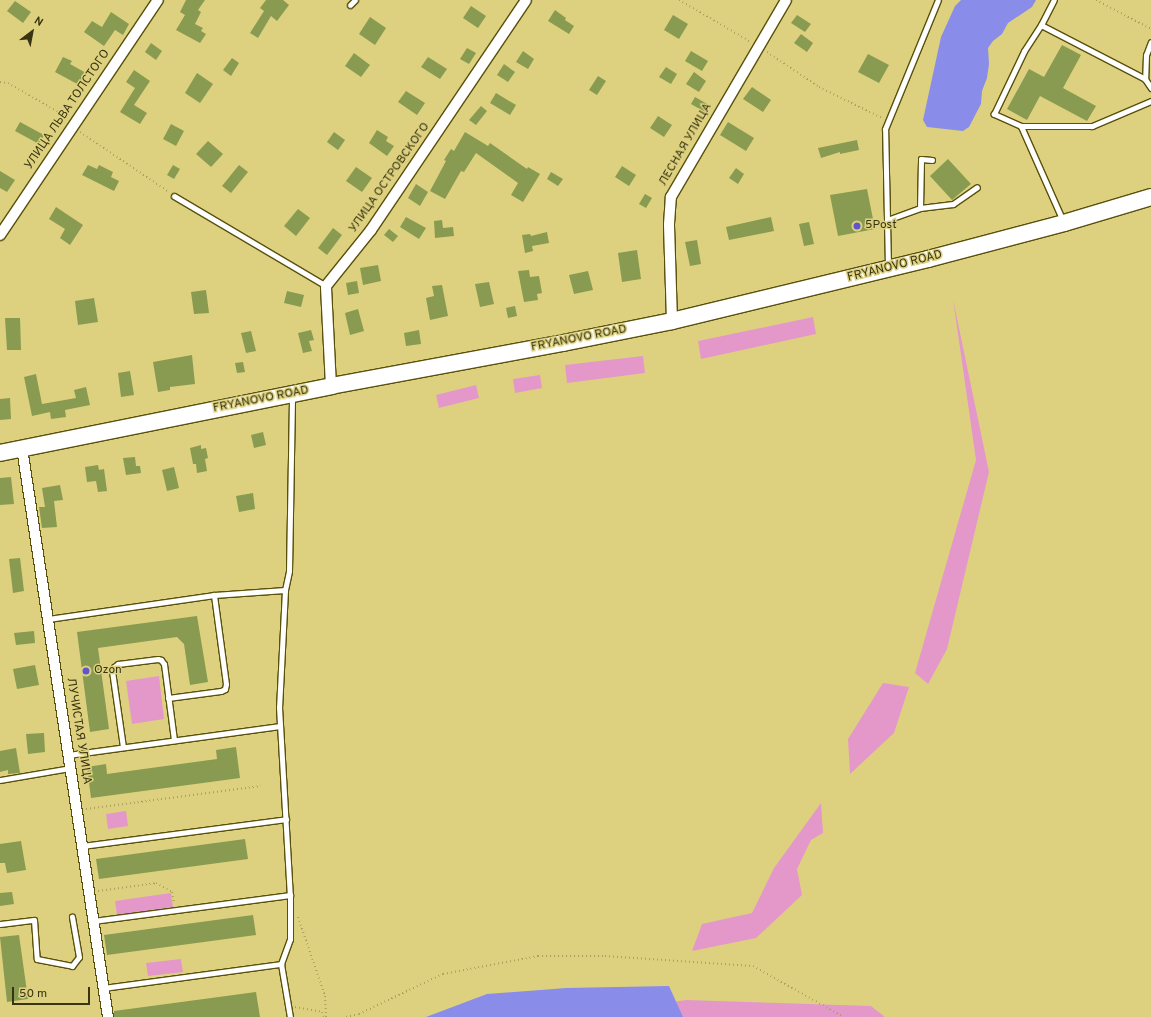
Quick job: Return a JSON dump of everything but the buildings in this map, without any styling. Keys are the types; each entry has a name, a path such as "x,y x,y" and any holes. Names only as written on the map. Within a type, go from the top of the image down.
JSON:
{"main road":[{"name":"FRYANOVO ROAD","path":"0,452 672,320 888,269 1064,223 1151,197"}],"street":[{"name":"УЛИЦА ЛЬВА ТОЛСТОГО","path":"0,235 158,0"},
{"name":"УЛИЦА ОСТРОВСКОГО","path":"326,286 371,230 526,0"},
{"name":"ЛЕСНАЯ УЛИЦА","path":"672,320 668,224 671,198 786,0"},
{"path":"326,286 331,386"},
{"name":"ЛУЧИСТАЯ УЛИЦА","path":"22,448 108,1017"}],"lane":[{"path":"350,5 355,0"},
{"path":"888,269 885,129 938,0"},
{"path":"1054,0 1041,25 1024,51 994,114 1021,126 1092,126 1151,100"},
{"path":"1041,25 1145,79 1151,88"},
{"path":"1145,79 1146,55 1151,42"},
{"path":"1021,126 1064,223"},
{"path":"920,208 921,160 932,160"},
{"path":"887,220 920,208 953,204 977,186"},
{"path":"174,196 326,286"},
{"path":"290,1017 281,964 290,939 290,895 279,708 285,590 289,571 292,394"},
{"path":"48,619 214,595 285,590"},
{"path":"168,698 222,691 225,689 226,684 214,595"},
{"path":"123,747 112,671 114,667 158,659 164,664 174,740"},
{"path":"68,754 280,726"},
{"path":"0,780 70,768"},
{"path":"82,846 286,819"},
{"path":"93,921 290,895"},
{"path":"0,924 34,920 37,959 72,966 79,957 72,917"},
{"path":"103,988 281,964"}],"path":[{"path":"678,0 758,46 819,87 882,117 885,129"},
{"path":"1096,0 1151,29"},
{"path":"0,82 8,83 60,113 72,127 174,196"},
{"path":"77,810 260,786"},
{"path":"89,892 156,883 172,892 175,910"},
{"path":"297,914 325,996 325,1017"},
{"path":"346,1017 359,1014 444,974 538,956 605,956 753,966 844,1017"},
{"path":"288,1006 322,1012 325,1017"}],"shaded area":[{"path":"953,299 989,472 947,649 928,684 915,673 976,460"},
{"path":"813,317 816,334 701,359 698,341"},
{"path":"643,356 645,373 567,383 565,365"},
{"path":"540,375 542,388 515,393 513,379"},
{"path":"476,385 479,398 439,408 436,395"},
{"path":"159,676 164,719 132,724 126,681"},
{"path":"883,683 909,687 894,733 850,774 848,739"},
{"path":"821,803 823,833 811,840 797,869 802,895 756,938 692,951 702,924 752,913 774,868"},
{"path":"126,811 128,826 108,829 106,814"},
{"path":"171,893 173,907 117,915 115,901"},
{"path":"181,959 183,972 148,976 146,963"},
{"path":"686,1000 871,1006 885,1017 579,1017"}],"water":[{"path":"961,0 1036,0 1032,7 1008,23 1002,34 993,41 988,48 989,64 987,78 982,91 981,104 969,127 963,131 927,127 923,120 941,37 955,6"},
{"path":"669,986 683,1017 426,1017 487,994 566,988"}],"place":[{"name":"5Post","path":"857,226"},
{"name":"Ozon","path":"86,671"}]}
